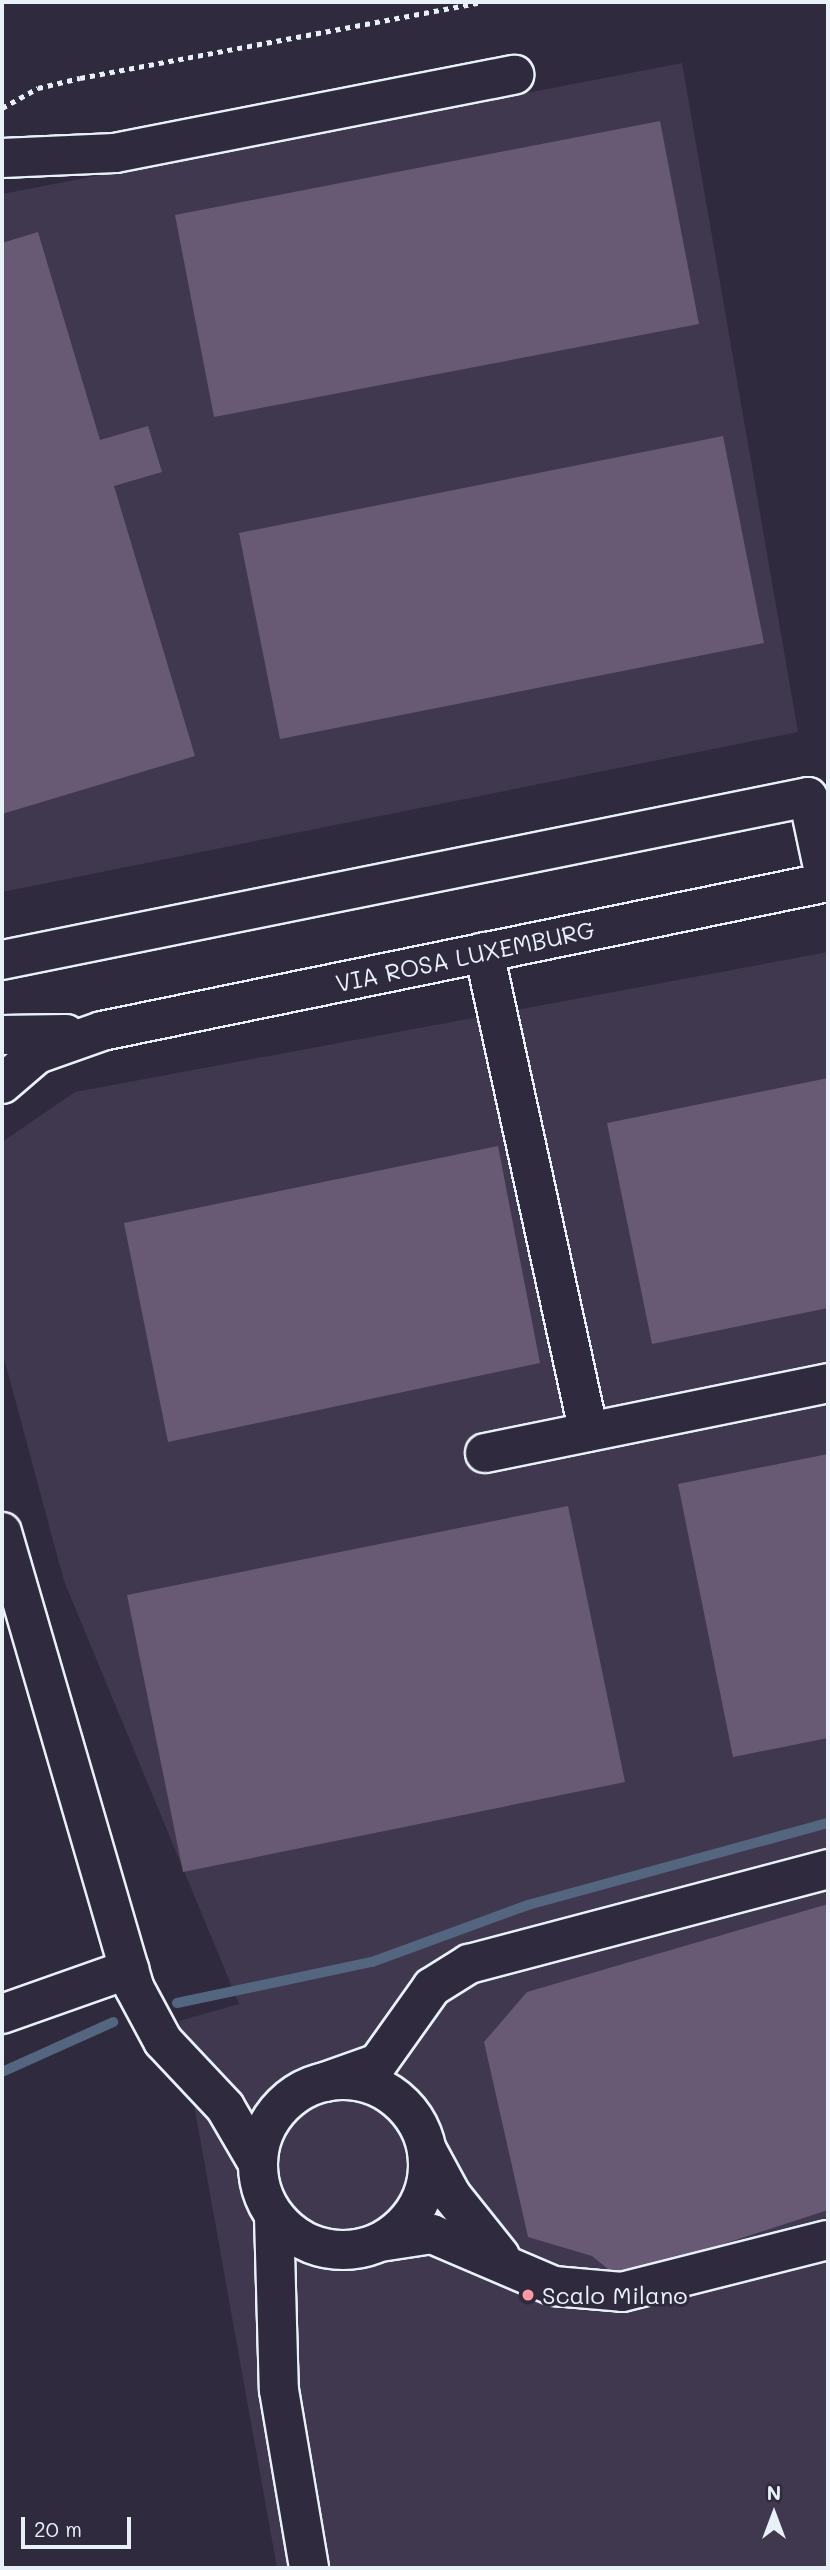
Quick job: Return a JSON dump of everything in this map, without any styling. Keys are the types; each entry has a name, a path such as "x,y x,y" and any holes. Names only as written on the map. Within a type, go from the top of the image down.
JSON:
{"street":[{"path":"2,158 115,153 514,75"},
{"path":"2,960 808,797 827,882"},
{"name":"VIA ROSA LUXEMBURG","path":"103,1031 827,882"},
{"path":"484,952 589,1432"},
{"path":"2,1035 103,1031"},
{"path":"2,1084 37,1054 103,1031"},
{"path":"485,1452 828,1383"},
{"path":"2,1532 129,1969 147,2017 239,2126 257,2162 261,2191 274,2216 296,2237 323,2248 366,2246 432,2234 554,2286 622,2292 828,2240"},
{"path":"257,2162 263,2133 312,2087 378,2063 432,1987 469,1964 828,1869"},
{"path":"2,2014 129,1969"},
{"path":"186,2066 238,2090 312,2087 352,2080 401,2102 473,2227 523,2274"},
{"path":"276,2353 282,2317 306,2277 366,2246 419,2202 427,2150"},
{"path":"274,2216 276,2353 309,2568"}],"path":[{"path":"2,108 38,88 105,72 481,2"}],"shaded area":[{"path":"682,63 798,732 2,892 2,194"},
{"path":"828,952 828,2568 277,2568 179,2021 239,2004 64,1581 2,1351 2,1142 75,1092"}],"building":[{"path":"660,121 699,324 214,417 175,215"},
{"path":"38,232 100,440 148,426 162,472 114,486 195,756 2,814 2,243"},
{"path":"723,436 764,643 280,739 239,533"},
{"path":"828,1078 828,1308 652,1344 607,1123"},
{"path":"498,1146 540,1363 168,1442 124,1223"},
{"path":"828,1454 828,1738 733,1757 678,1484"},
{"path":"568,1506 625,1782 183,1872 127,1595"},
{"path":"828,1904 828,2210 619,2278 592,2256 528,2237 484,2042 527,1992"}],"waterway":[{"path":"177,2003 372,1962 528,1905 828,1823"},
{"path":"2,2072 113,2022"}],"place":[{"name":"Scalo Milano","path":"528,2295"}]}
